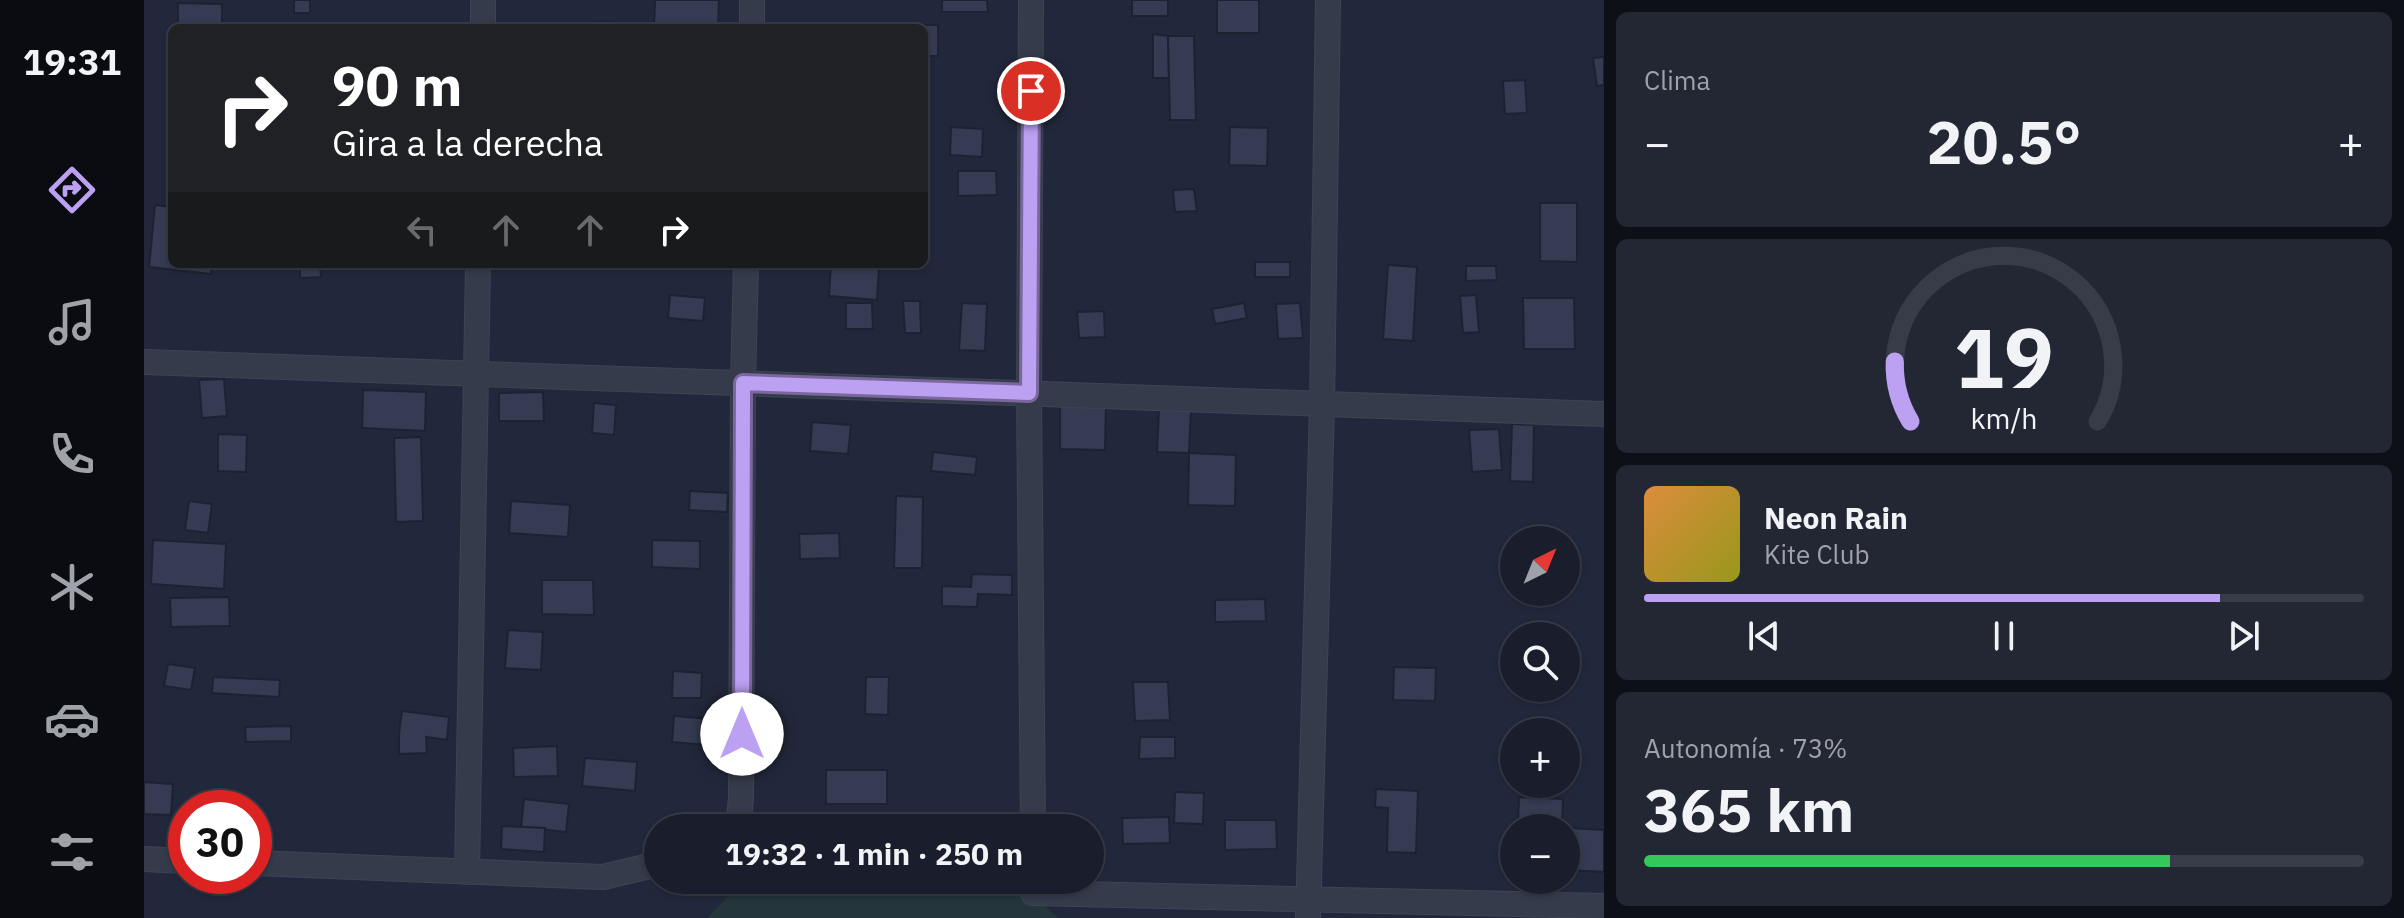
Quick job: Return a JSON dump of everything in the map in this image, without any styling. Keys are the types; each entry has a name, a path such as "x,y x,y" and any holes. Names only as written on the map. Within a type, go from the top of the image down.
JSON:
{"street":[{"path":"483,0 483,24"},
{"path":"752,0 752,24"},
{"path":"1031,0 1029,393 1033,814"},
{"path":"1308,908 1322,406 1328,0"},
{"path":"467,872 478,268"},
{"path":"739,814 746,268"},
{"path":"144,362 1604,414"},
{"path":"144,859 168,860"},
{"path":"272,864 603,877 644,867"},
{"path":"1051,894 1308,908 1604,906"}],"shaded area":[{"path":"730,894 1032,894 1058,918 707,918"}],"building":[{"path":"294,0 310,0 310,13 294,13"},
{"path":"655,0 719,0 718,24 654,24"},
{"path":"942,0 987,0 988,12 942,12"},
{"path":"1132,0 1168,0 1168,16 1132,16"},
{"path":"1217,0 1259,0 1259,33 1217,33"},
{"path":"178,3 222,4 222,24 178,24"},
{"path":"596,22 625,23 625,24"},
{"path":"928,25 938,25 938,56 928,56"},
{"path":"1153,34 1168,36 1169,78 1153,78"},
{"path":"1168,36 1194,36 1196,120 1170,120"},
{"path":"1604,57 1604,85 1597,86 1593,58"},
{"path":"1525,80 1527,113 1505,114 1503,81"},
{"path":"951,127 983,129 982,157 950,155"},
{"path":"1230,127 1268,128 1267,166 1229,165"},
{"path":"958,171 996,171 997,195 958,196"},
{"path":"1194,189 1197,211 1175,212 1173,190"},
{"path":"1540,203 1577,203 1577,262 1540,261"},
{"path":"155,205 168,207 168,268 212,268 211,274 149,267"},
{"path":"1255,262 1290,262 1290,277 1255,277"},
{"path":"1388,265 1417,267 1413,341 1383,339"},
{"path":"1466,266 1496,266 1497,280 1466,281"},
{"path":"300,268 320,268 321,277 300,278"},
{"path":"831,268 879,268 877,300 829,296"},
{"path":"670,295 705,298 703,321 668,318"},
{"path":"1476,295 1479,332 1463,333 1460,296"},
{"path":"1523,298 1574,298 1575,349 1524,349"},
{"path":"903,301 920,301 921,333 905,333"},
{"path":"846,303 872,303 873,329 846,329"},
{"path":"962,303 987,304 985,351 959,350"},
{"path":"1244,303 1247,318 1215,324 1212,309"},
{"path":"1300,303 1303,338 1278,339 1276,304"},
{"path":"1104,311 1105,337 1079,338 1077,312"},
{"path":"224,379 227,416 202,418 199,380"},
{"path":"363,390 426,392 425,431 362,428"},
{"path":"543,392 544,421 499,421 499,393"},
{"path":"594,403 616,405 614,435 592,433"},
{"path":"1060,403 1106,403 1105,450 1060,449"},
{"path":"1159,408 1191,409 1189,453 1157,452"},
{"path":"812,422 851,425 848,454 810,451"},
{"path":"1512,424 1534,425 1533,482 1510,481"},
{"path":"1499,429 1502,470 1472,472 1469,430"},
{"path":"218,434 247,435 246,472 218,471"},
{"path":"421,437 423,521 396,522 394,438"},
{"path":"933,452 977,457 975,475 931,471"},
{"path":"1189,453 1236,455 1235,506 1188,505"},
{"path":"690,491 728,493 727,512 689,510"},
{"path":"896,496 923,497 922,568 894,568"},
{"path":"189,501 212,504 208,533 185,530"},
{"path":"511,501 570,505 568,537 509,533"},
{"path":"839,533 840,558 800,559 799,534"},
{"path":"153,540 226,544 224,589 151,584"},
{"path":"652,540 700,541 700,569 652,567"},
{"path":"972,574 1012,575 1012,595 978,594 977,607 942,606 942,586 971,587"},
{"path":"542,580 593,580 594,615 542,614"},
{"path":"229,597 230,626 171,627 170,598"},
{"path":"1265,599 1266,621 1215,622 1215,600"},
{"path":"508,630 543,632 541,670 505,668"},
{"path":"168,664 195,668 191,690 164,686"},
{"path":"1394,667 1436,668 1435,701 1393,700"},
{"path":"673,671 702,673 701,698 672,698"},
{"path":"213,677 280,680 279,697 212,693"},
{"path":"866,677 889,677 888,715 865,714"},
{"path":"1133,682 1168,682 1170,720 1135,721"},
{"path":"402,711 449,717 447,740 426,737 427,753 399,754"},
{"path":"674,716 722,720 720,746 672,742"},
{"path":"291,726 291,741 246,742 245,727"},
{"path":"1140,737 1175,737 1175,758 1139,759"},
{"path":"557,746 558,776 514,777 513,748"},
{"path":"585,758 637,762 635,791 582,786"},
{"path":"826,770 887,770 887,804 826,804"},
{"path":"144,782 173,784 173,790 168,790 168,815 144,814"},
{"path":"1376,789 1418,791 1416,853 1387,852 1388,808 1375,807"},
{"path":"1175,792 1204,793 1203,824 1174,823"},
{"path":"1519,798 1563,799 1562,814 1518,814"},
{"path":"524,799 569,804 566,832 521,827"},
{"path":"1169,817 1170,843 1123,844 1122,818"},
{"path":"1225,820 1276,820 1277,849 1225,850"},
{"path":"502,826 545,828 544,852 501,849"},
{"path":"1580,829 1604,830 1604,872 1580,871"}],"route":[{"path":"742,734 743,383 1029,393 1031,91"}]}
